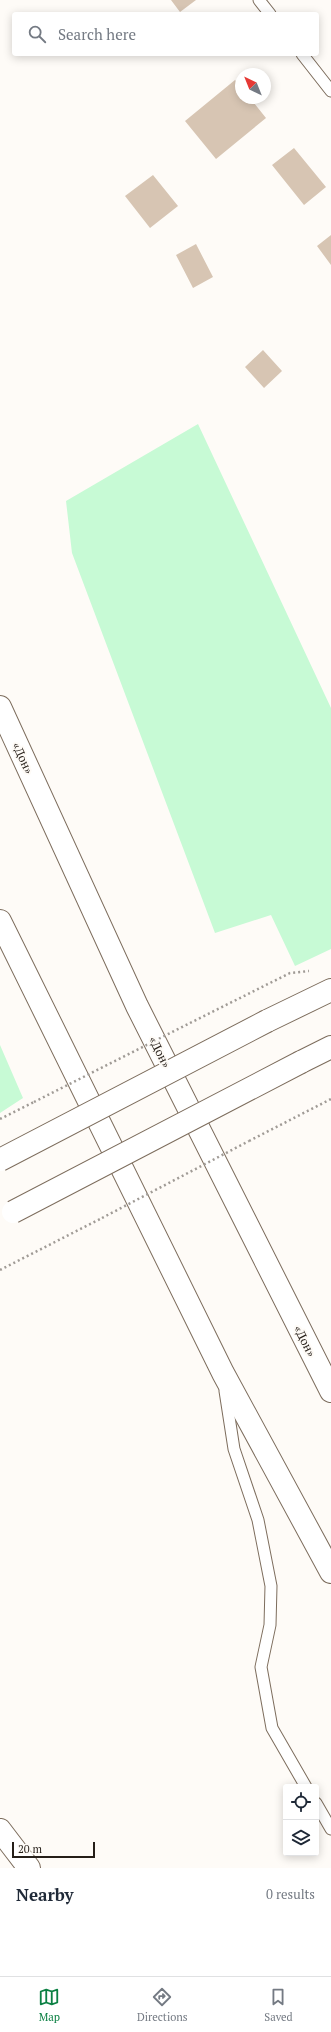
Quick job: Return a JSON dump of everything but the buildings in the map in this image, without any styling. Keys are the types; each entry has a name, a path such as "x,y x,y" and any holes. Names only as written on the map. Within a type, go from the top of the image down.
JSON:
{"main road":[{"name":"«Дон»","path":"0,707 137,1006 331,1391"},
{"path":"0,922 223,1372 331,1572"},
{"path":"0,1160 267,1021 331,990"},
{"path":"7,1215 331,1047"},
{"path":"0,1830 29,1868"}],"lane":[{"path":"259,0 268,12"},
{"path":"304,56 331,91"},
{"path":"223,1372 234,1449 258,1520 271,1586 270,1625 261,1667 272,1728 304,1784"},
{"path":"319,1808 331,1829"}],"path":[{"path":"0,1119 290,973 310,970"},
{"path":"0,1270 331,1099"}],"green space":[{"path":"198,424 331,708 331,949 295,966 271,915 215,933 72,553 66,501"},
{"path":"0,1045 23,1098 0,1113"}]}
